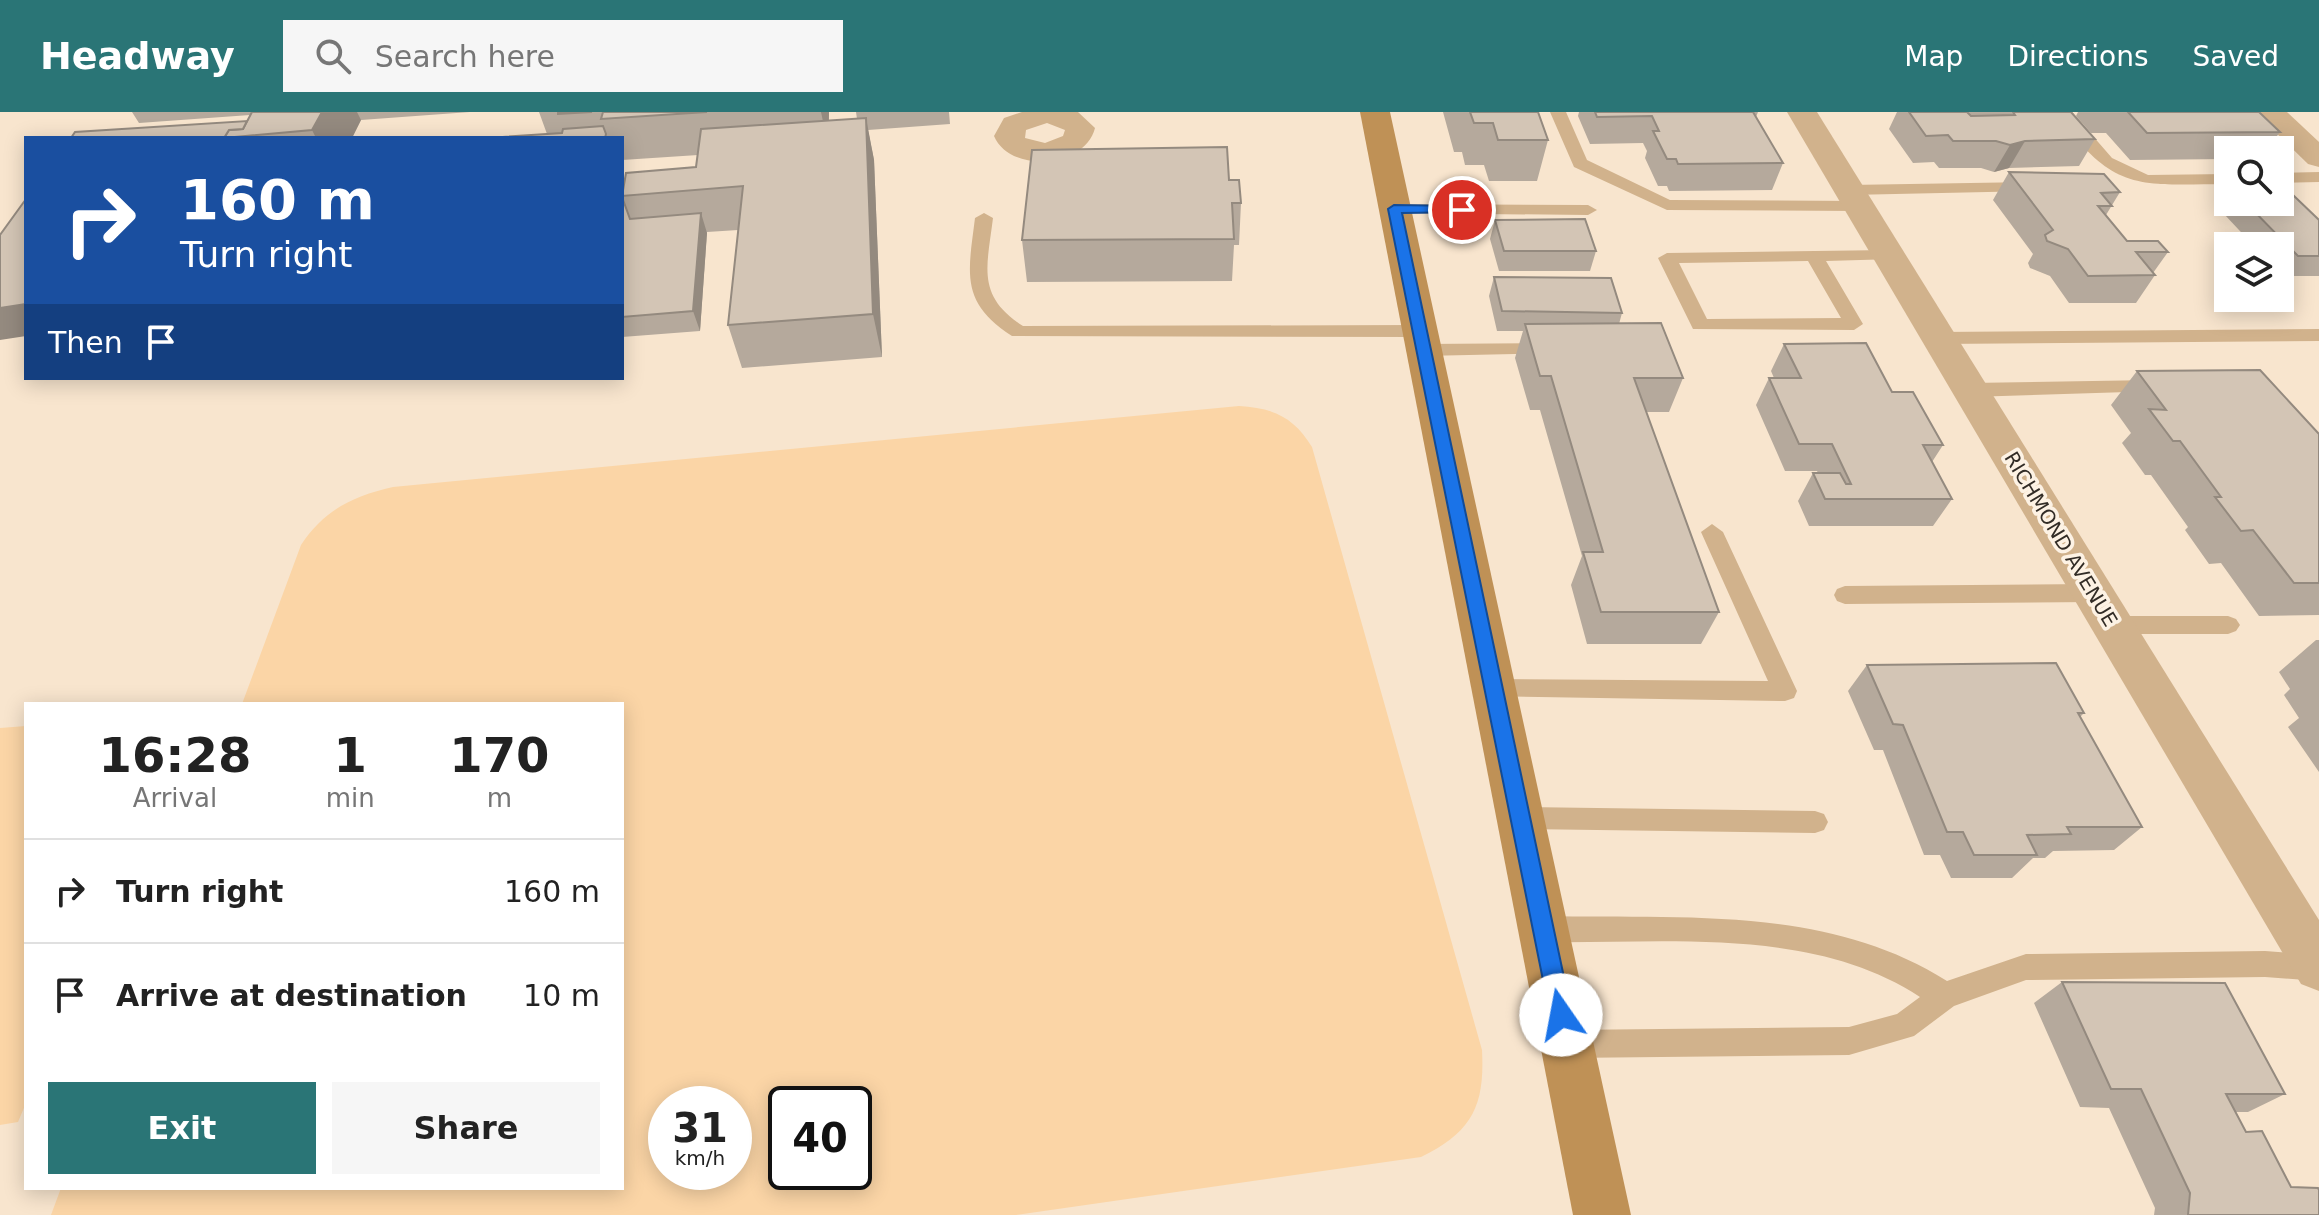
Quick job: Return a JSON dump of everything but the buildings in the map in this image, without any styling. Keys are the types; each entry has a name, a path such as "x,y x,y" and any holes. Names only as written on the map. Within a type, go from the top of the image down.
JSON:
{"street":[{"path":"1375,112 1602,1215"},
{"name":"RICHMOND AVENUE","path":"1802,112 2319,967"},
{"path":"2270,112 2319,158"},
{"path":"1023,115 1014,124 1009,136 1019,147 1039,152 1062,149 1077,140 1080,115"}],"lane":[{"path":"1558,112 1580,163 1667,205 2056,187"},
{"path":"2063,112 2106,162 2145,180 2214,179"},
{"path":"2294,178 2319,177"},
{"path":"1394,209 1588,210"},
{"path":"984,218 978,276 981,301 994,319 1019,332 1421,341 1569,349"},
{"path":"1814,256 1854,324 1700,325 1667,258 1711,258 1814,256 1889,255"},
{"path":"1939,338 2319,335"},
{"path":"1970,390 2153,386"},
{"path":"1493,689 1785,691 1712,532"},
{"path":"1845,595 2103,609 2228,625"},
{"path":"1519,818 1815,822"},
{"path":"1543,929 1777,935 1839,946 1885,960 1945,996"},
{"path":"1566,1044 1849,1041 1904,1026 1945,996 2026,967 2265,964 2319,967"}],"shaded area":[{"path":"0,112 2319,112 2319,1215 0,1215"},
{"path":"1239,406 1282,416 1298,428 1312,447 1482,1050 1481,1087 1472,1115 1452,1138 1421,1157 1016,1215 51,1215 60,1190 624,1190 624,702 243,702 301,545 319,522 352,500 393,487"},
{"path":"24,726 24,1108 18,1122 0,1125 0,728"}],"route":[{"path":"1462,210 1394,209 1561,1015"}]}
